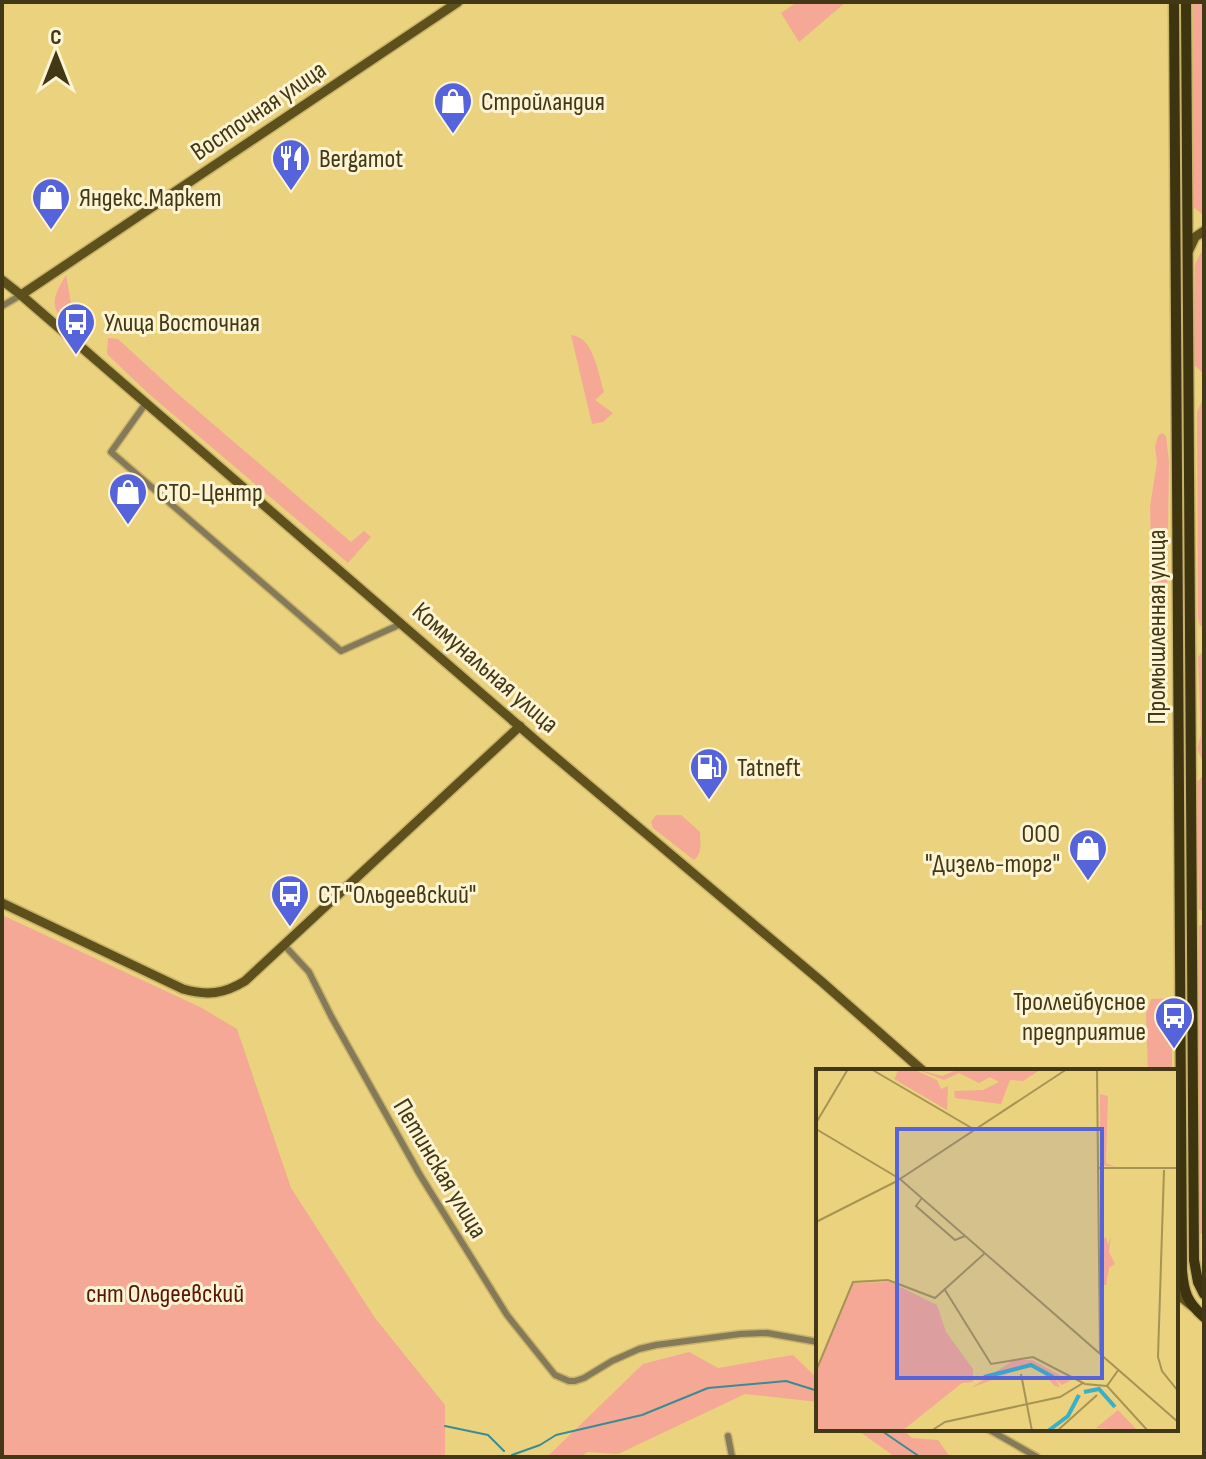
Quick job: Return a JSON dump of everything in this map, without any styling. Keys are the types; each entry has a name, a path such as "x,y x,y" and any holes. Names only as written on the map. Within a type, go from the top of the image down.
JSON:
{"main road":[{"name":"Восточная улица","path":"21,295 457,2"},
{"name":"Промышленная улица","path":"1174,2 1180,66 1187,990 1195,1275 1204,1295"},
{"name":"Промышленная улица","path":"1180,66 1186,2"},
{"name":"Промышленная улица","path":"1182,230 1188,253 1183,390"},
{"path":"1182,230 1204,230"},
{"path":"1188,253 1195,237 1204,230"},
{"name":"Коммунальная улица","path":"2,280 921,1069"},
{"path":"2,903 183,989 210,994 232,990 520,726"},
{"name":"Промышленная улица","path":"1187,990 1180,1282 1192,1306"},
{"name":"Промышленная улица","path":"1178,1263 1182,1252"},
{"path":"1180,1282 1191,1282 1195,1275"},
{"name":"Промышленная улица","path":"1180,1282 1204,1295"},
{"name":"Промышленная улица","path":"1178,1295 1204,1317"}],"street":[{"name":"Восточная улица","path":"2,306 21,295"},
{"path":"146,403 111,452 154,490 341,651 401,624"},
{"name":"Петинская улица","path":"284,945 309,972 420,1175 507,1315 555,1375 575,1381 639,1349 740,1334 767,1333 816,1342"},
{"path":"992,1431 1037,1457"},
{"path":"728,1436 732,1457"}],"green space":[{"path":"797,2 846,2 799,42 781,13"},
{"path":"1193,2 1204,2 1204,215 1193,207"},
{"path":"1204,247 1204,374 1193,364 1195,264"},
{"path":"66,275 73,314 72,327 59,314 55,303"},
{"path":"571,335 585,342 594,357 604,392 595,400 613,413 603,422 592,424"},
{"path":"108,338 118,339 351,542 364,531 371,537 348,563 149,394 107,354"},
{"path":"1203,399 1204,625 1200,626 1197,412"},
{"path":"1181,403 1185,403 1186,623 1182,623"},
{"path":"1162,433 1166,436 1169,462 1167,588 1164,595 1157,598 1151,596 1149,589 1152,572 1150,507 1157,462 1155,447"},
{"path":"1204,650 1204,910 1199,910 1197,782 1203,776 1203,764 1198,749 1201,735 1198,657"},
{"path":"656,815 681,815 700,832 700,851 694,860 653,828 651,822"},
{"name":"снт Ольдеевский","path":"2,915 200,1007 237,1029 291,1188 375,1318 445,1405 445,1457 2,1457"},
{"path":"1199,925 1204,925 1204,1234 1199,1234"},
{"path":"1172,998 1172,1069 1148,1069 1146,1014 1151,999"},
{"path":"1185,1013 1189,1013 1188,1268"},
{"path":"689,1352 718,1368 793,1355 816,1377 816,1402 745,1394 618,1454 587,1452 581,1457 547,1457 643,1364"},
{"path":"859,1431 904,1431 912,1438 938,1440 950,1457 895,1457"}],"waterway":[{"path":"512,1455 540,1445 556,1435 642,1415 708,1388 786,1381 816,1390"},
{"path":"445,1426 488,1435 504,1451"},
{"path":"882,1431 920,1457"}],"place":[{"name":"Стройландия","path":"453,135"},
{"name":"Bergamot","path":"291,192"},
{"name":"Яндекс.Маркет","path":"51,231"},
{"name":"Улица Восточная","path":"76,356"},
{"name":"СТО-Центр","path":"128,526"},
{"name":"Tatneft","path":"709,801"},
{"name":"ООО \"Дизель-торг\"","path":"1088,882"},
{"name":"СТ \"Ольдеевский\"","path":"290,928"},
{"name":"Троллейбусное предприятие","path":"1174,1050"}]}
